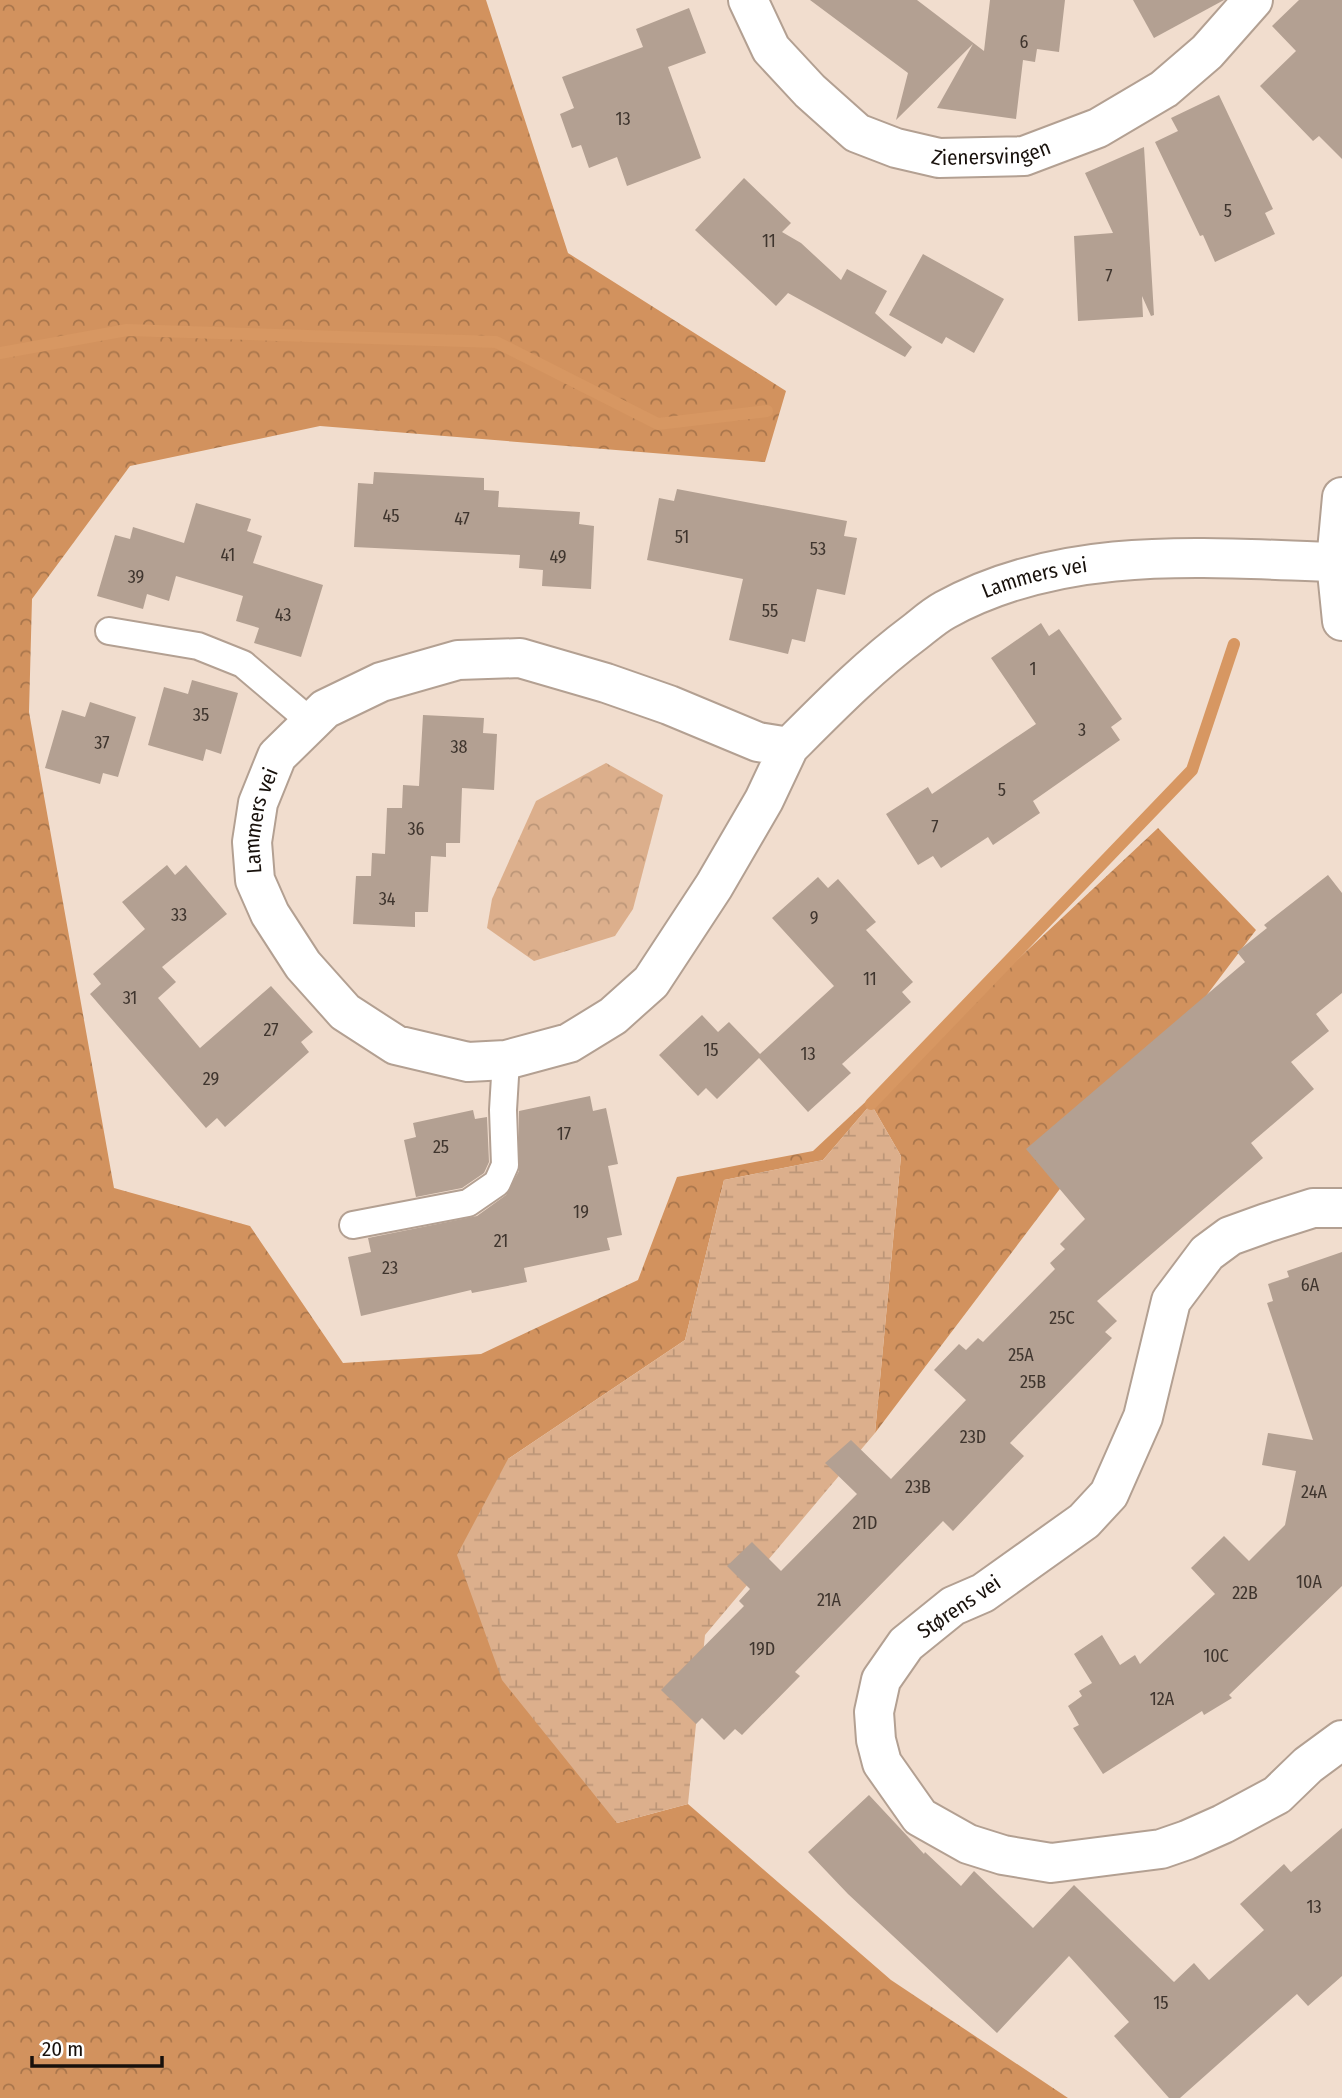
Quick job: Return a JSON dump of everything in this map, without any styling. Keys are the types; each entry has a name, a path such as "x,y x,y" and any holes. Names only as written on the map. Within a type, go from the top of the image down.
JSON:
{"street":[{"name":"Zienersvingen","path":"748,0 771,49 810,91 857,133 896,148 939,158 1024,156 1098,128 1164,89 1207,52 1253,0"},
{"path":"1342,497 1336,562 1342,621"},
{"name":"Lammers vei","path":"789,747 758,742 606,682 520,658 458,660 381,682 325,709 277,755 258,803 252,842 255,880 270,914 303,965 345,1012 396,1045 468,1062 506,1060 569,1043 613,1016 651,982 714,886 764,800 789,747 877,660 943,611 991,588 1046,572 1126,559 1171,556 1336,562"},
{"name":"Størens vei","path":"1342,1208 1313,1208 1266,1223 1230,1236 1207,1253 1171,1301 1143,1417 1108,1494 1084,1521 983,1593 953,1606 906,1644 881,1680 874,1712 876,1740 882,1763 920,1817 968,1844 1003,1855 1051,1863 1161,1849 1187,1840 1223,1824 1277,1794 1308,1765 1342,1740"}],"lane":[{"path":"109,631 198,646 243,664 312,722"},
{"path":"354,1224 468,1203 497,1183 505,1165 503,1110 506,1060"}],"green space":[{"path":"0,0 486,0 568,253 786,391 765,462 320,426 130,466 32,599 29,712 114,1188 250,1226 343,1363 481,1354 638,1280 677,1177 813,1151 1158,828 1256,930 875,1433 901,1156 871,1104 823,1160 724,1180 685,1340 508,1459 617,1823 688,1804 891,1980 1068,2098 0,2098"},
{"path":"606,763 663,795 633,909 615,936 534,961 487,928 492,899 536,801"},
{"path":"871,1104 901,1156 875,1433 705,1635 688,1804 617,1823 502,1680 457,1555 508,1459 685,1340 724,1180 823,1160"}],"building":[{"path":"810,0 917,0 984,51 990,0 1065,0 1059,52 1037,49 1035,62 1023,60 1016,119 937,108 973,44 896,120 908,73"},
{"path":"1133,0 1224,0 1154,38"},
{"path":"1299,0 1342,0 1342,159 1319,136 1313,141 1260,86 1296,51 1272,26"},
{"path":"689,8 706,53 668,67 701,158 627,186 617,157 589,168 581,145 572,148 560,114 574,108 562,77 643,47 636,29"},
{"path":"1219,95 1273,209 1265,213 1275,234 1215,262 1155,142 1178,131 1171,118"},
{"path":"1144,147 1154,315 1151,316 1142,296 1143,317 1078,321 1074,236 1113,233 1085,173"},
{"path":"744,178 791,223 782,232 801,243 841,280 847,269 887,291 875,313 912,347 905,357 788,293 776,306 695,230"},
{"path":"923,254 1004,299 974,353 946,337 942,344 889,315"},
{"path":"374,472 484,478 484,490 499,491 498,507 580,512 579,524 594,526 591,589 542,586 543,570 519,568 520,555 354,547 358,483 373,484"},
{"path":"677,489 847,521 844,536 857,538 845,595 817,589 805,642 792,639 788,654 729,640 743,579 647,560 659,498 674,501"},
{"path":"196,503 251,519 247,531 262,536 253,563 323,585 301,657 254,643 259,628 236,621 243,596 176,576 169,601 147,594 143,609 97,596 115,535 130,539 133,527 184,543"},
{"path":"1041,623 1049,636 1059,629 1122,719 1111,727 1120,740 1033,801 1040,813 993,845 988,837 941,868 933,856 918,865 886,814 928,787 932,794 1036,724 991,658"},
{"path":"192,680 238,693 221,754 206,749 203,761 148,745 164,687 188,694"},
{"path":"90,702 136,717 118,777 103,773 100,784 45,768 62,710 85,717"},
{"path":"423,715 484,718 483,733 497,734 494,790 462,788 460,843 446,843 446,857 431,856 428,912 415,912 415,927 353,924 356,876 371,876 372,853 385,854 387,808 402,808 403,785 419,786"},
{"path":"167,865 175,875 186,865 227,914 162,967 176,982 158,998 200,1048 271,986 313,1032 301,1042 309,1052 225,1127 217,1118 206,1128 90,994 101,984 93,974 145,929 122,902"},
{"path":"1328,875 1342,893 1342,993 1316,1014 1329,1031 1291,1062 1314,1089 1251,1143 1263,1158 1097,1301 1117,1321 1105,1332 1112,1338 1010,1443 1024,1456 953,1531 943,1521 795,1672 800,1676 742,1735 735,1729 724,1740 702,1718 696,1724 661,1690 744,1606 739,1601 750,1589 727,1566 752,1542 781,1571 857,1494 825,1463 851,1440 891,1479 966,1400 934,1370 959,1344 966,1350 978,1338 983,1342 1055,1269 1050,1263 1065,1249 1060,1244 1085,1219 1026,1149 1245,962 1237,952 1267,928 1264,925"},
{"path":"818,877 828,888 838,879 876,922 866,930 913,982 902,992 911,1002 842,1064 851,1073 808,1112 759,1058 717,1099 706,1088 698,1096 659,1055 702,1015 718,1032 729,1022 760,1054 834,986 772,918"},
{"path":"590,1096 593,1111 606,1108 618,1164 608,1166 622,1235 607,1238 610,1250 524,1268 527,1282 472,1293 471,1290 361,1316 348,1257 371,1252 368,1238 477,1216 506,1195 519,1171 519,1111"},
{"path":"473,1110 475,1119 487,1117 489,1162 484,1173 462,1188 416,1197 404,1140 416,1137 413,1123"},
{"path":"1342,1252 1342,1586 1229,1695 1232,1698 1204,1715 1202,1711 1103,1774 1073,1728 1079,1725 1068,1706 1082,1696 1079,1691 1092,1683 1074,1654 1102,1635 1120,1665 1135,1655 1140,1664 1215,1594 1191,1568 1224,1536 1249,1561 1285,1525 1296,1471 1262,1465 1268,1433 1313,1440 1267,1303 1273,1301 1268,1284 1289,1277 1287,1271"},
{"path":"869,1795 924,1854 925,1852 961,1886 974,1871 1033,1928 1074,1885 1174,1982 1194,1963 1209,1980 1264,1930 1240,1904 1284,1864 1291,1872 1342,1828 1342,1976 1308,2006 1297,1994 1180,2098 1169,2098 1114,2036 1129,2022 1069,1956 997,2033 848,1894 808,1852"}],"waterway":[{"path":"0,353 127,330 496,342 658,424 767,411"},
{"path":"871,1104 1192,770 1234,644"}]}
